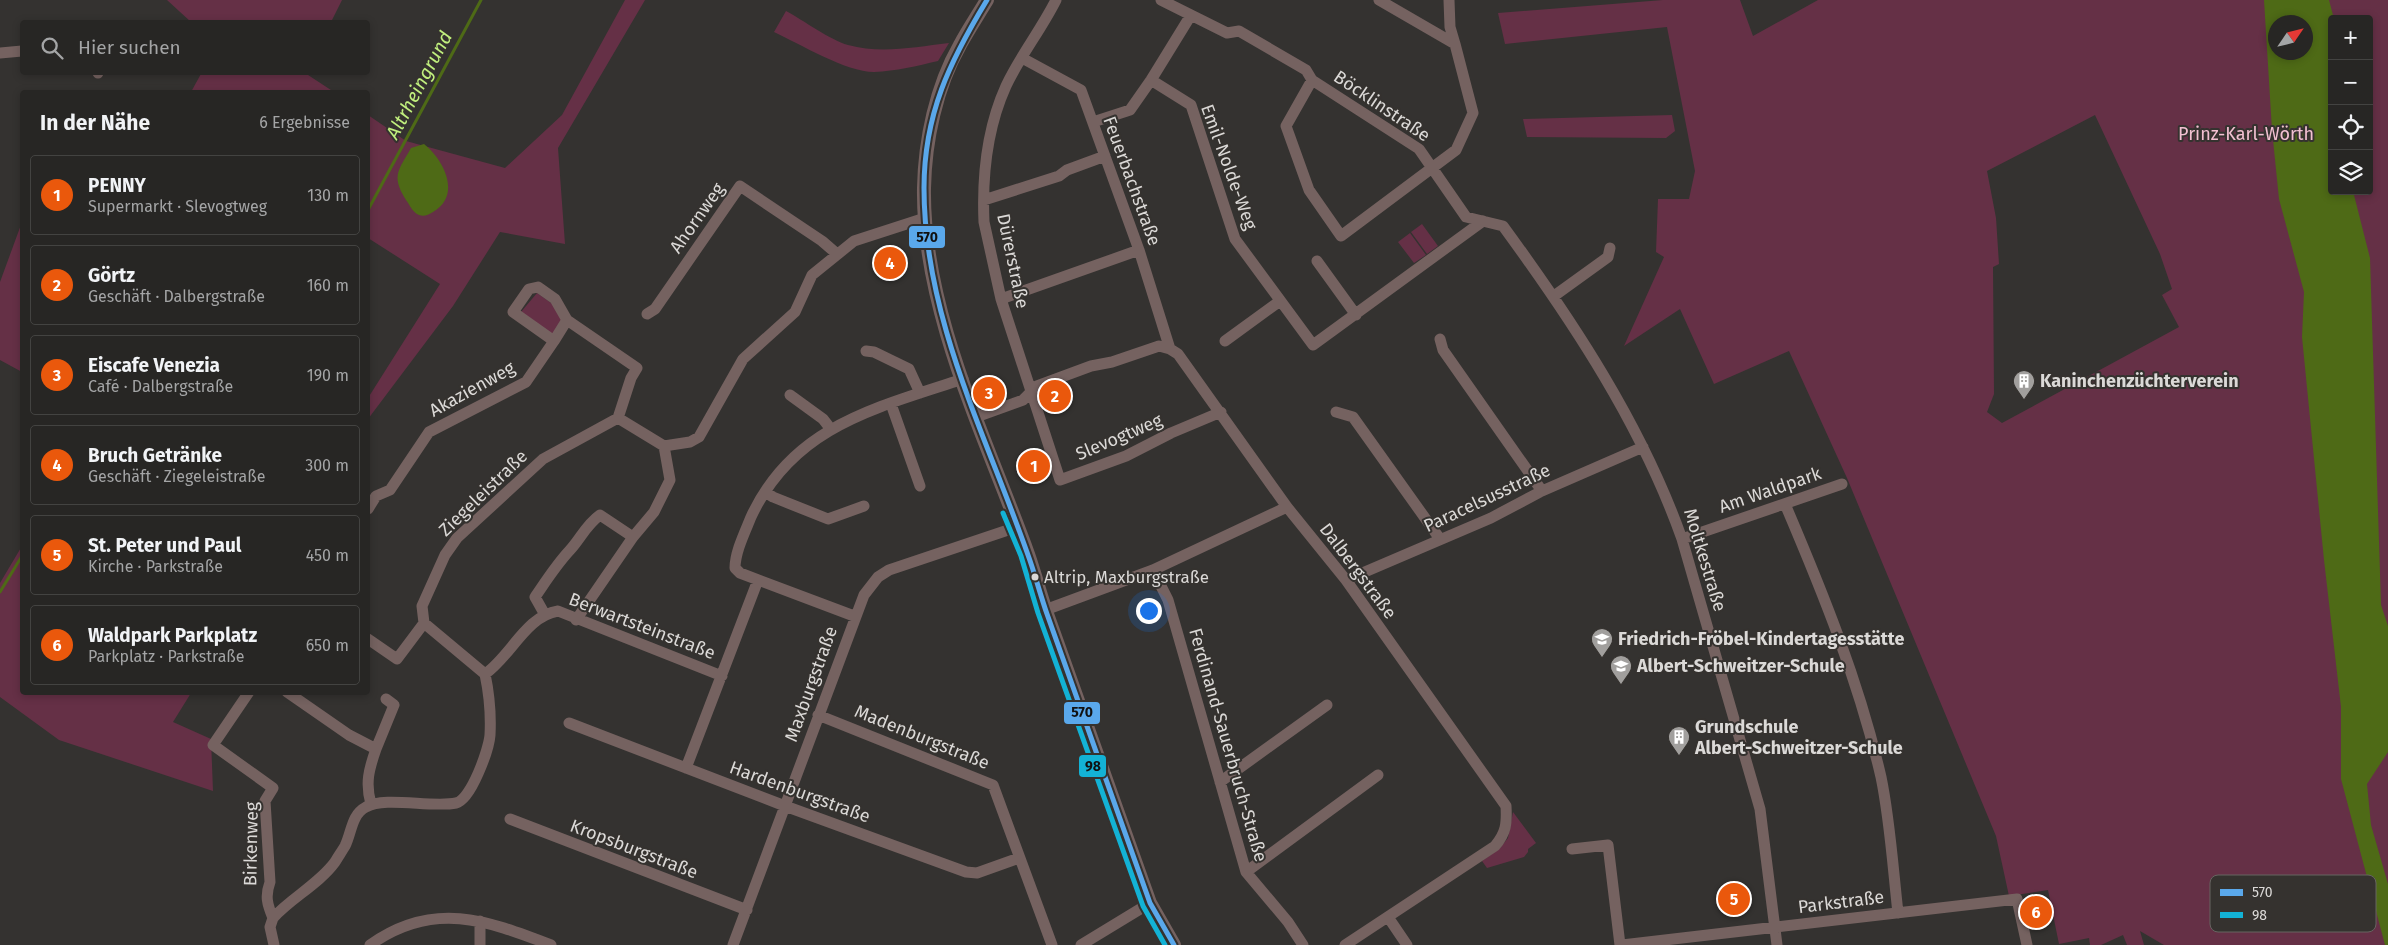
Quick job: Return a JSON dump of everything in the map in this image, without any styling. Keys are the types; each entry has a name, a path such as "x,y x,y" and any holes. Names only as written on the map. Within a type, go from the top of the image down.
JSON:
{"street":[{"path":"987,0 958,47 945,80 931,126 925,172 925,218 930,261 939,301 976,417 1150,902 1174,945"},
{"name":"Dürerstraße","path":"1030,393 1001,299 984,222 988,137 1006,87 1056,0"},
{"name":"Böcklinstraße","path":"1161,0 1226,33 1239,31 1306,70 1312,80 1419,149 1429,160 1432,168 1466,217 1503,226 1554,296"},
{"path":"1380,0 1454,44"},
{"path":"1312,80 1286,126 1309,190 1341,236 1456,150 1473,113 1450,27 1449,0"},
{"path":"1093,122 1130,110 1152,80 1191,15"},
{"path":"0,53 20,51"},
{"name":"Feuerbachstraße","path":"1022,58 1081,90 1138,250 1170,349"},
{"name":"Emil-Nolde-Weg","path":"1152,80 1191,105 1235,239 1313,345 1484,221"},
{"path":"984,200 1060,176 1067,170 1105,156"},
{"name":"Ahornweg","path":"647,314 656,309 740,186 822,241 837,254"},
{"path":"554,341 513,312 529,289 538,287 555,299 568,320 637,368 631,378 618,418 664,446 690,442 699,437 743,359 795,312 812,275 854,241 925,218"},
{"path":"1554,296 1608,257 1610,248"},
{"path":"1001,299 1138,250"},
{"path":"1317,261 1356,315"},
{"name":"Moltkestraße","path":"1554,296 1593,359 1643,447 1670,504 1682,539 1760,809 1777,945"},
{"path":"1225,341 1280,302"},
{"name":"Akazienweg","path":"370,506 376,496 390,490 429,432 526,382 568,320"},
{"path":"1440,339 1443,350 1542,491"},
{"path":"976,417 1023,400 1037,386 1091,366 1112,362 1159,346 1170,349"},
{"name":"Dalbergstraße","path":"1170,349 1187,364 1287,507 1346,580 1506,806 1507,825 1503,836 1495,846 1345,945"},
{"path":"866,351 874,352 909,369 920,393"},
{"path":"854,616 740,573 735,568 735,563 748,524 765,492 788,463 807,445 830,428 920,393 963,379"},
{"name":"Slevogtweg","path":"1030,393 1060,480 1126,456 1171,433 1221,412"},
{"path":"790,395 823,419 830,428"},
{"path":"891,404 920,486"},
{"path":"1336,412 1352,417 1440,539"},
{"name":"Ziegeleistraße","path":"424,623 422,606 445,555 457,538 544,459 618,418"},
{"path":"576,620 633,537 654,512 670,480 664,446"},
{"name":"Paracelsusstraße","path":"1346,580 1491,518 1542,491 1643,447"},
{"name":"Am Waldpark","path":"1682,539 1842,484"},
{"path":"765,492 828,519 864,506"},
{"path":"1785,504 1835,623 1854,677 1881,778 1898,913"},
{"path":"1046,610 1153,570 1287,507"},
{"path":"544,613 535,597 561,558 570,550 589,523 600,515 633,537"},
{"name":"Maxburgstraße","path":"733,945 854,616 871,586 889,570 1017,527"},
{"name":"Ferdinand-Sauerbruch-Straße","path":"1153,570 1168,600 1246,872 1288,922 1303,945"},
{"path":"686,768 758,580"},
{"name":"Berwartsteinstraße","path":"485,674 496,666 544,613 558,611 576,620 722,676"},
{"path":"274,945 270,927 273,918 333,864 345,846 358,813 371,804 441,805 458,803 466,797 490,736 485,674 424,623 397,659 370,640"},
{"name":"Birkenweg","path":"247,695 213,745 273,788 265,801 270,882 267,892 267,905 273,918"},
{"path":"291,695 349,735 376,749"},
{"path":"371,804 367,790 367,778 376,749 394,705 386,699"},
{"path":"1220,782 1327,705"},
{"name":"Madenburgstraße","path":"818,715 993,785 1052,945"},
{"name":"Hardenburgstraße","path":"569,723 785,806 966,872 976,872 1019,858"},
{"path":"1246,872 1378,775"},
{"name":"Kropsburgstraße","path":"510,819 747,910"},
{"path":"1572,849 1608,846 1621,945"},
{"name":"Parkstraße","path":"1621,945 1653,943 2017,899 2027,945"},
{"path":"1081,945 1150,902"},
{"path":"1388,917 1407,945"},
{"path":"370,945 402,928 431,919 463,918 480,921 551,945"},
{"path":"480,921 480,945"}],"green space":[{"path":"167,0 342,0 332,20 189,20"},
{"path":"625,0 645,0 558,148 565,244 500,232 453,306 370,416 370,395 440,284 370,239 370,116 406,141 505,168 562,115"},
{"name":"Prinz-Karl-Wörth","path":"1663,0 1740,0 1753,36 1818,0 2388,0 2388,945 2164,945 2140,931 2144,945 2127,945 2123,935 2101,945 2090,945 2089,938 2059,944 2048,890 2009,896 1996,836 1847,478 1789,351 1714,384 1680,309 1624,346 1664,257 1656,252 1658,199 1689,199 1695,171 1667,27 1505,44 1498,13","holes":["2095,115 2160,254 2172,289 2162,295 2179,327 2002,423 1987,412 1994,394 1993,267 1999,264 1996,218 1987,171"]},
{"path":"786,11 833,39 860,48 898,49 949,43 938,61 890,71 863,71 837,63 774,32"},
{"path":"200,75 308,75 331,90 192,90"},
{"path":"1672,115 1675,131 1666,138 1527,137 1523,119"},
{"path":"1422,224 1438,246 1427,254 1411,232"},
{"path":"20,227 20,371 0,360 0,282"},
{"path":"1410,233 1426,255 1414,263 1398,242"},
{"path":"537,293 557,307 566,321 553,338 521,312"},
{"path":"20,549 20,695 190,695 173,722 211,739 213,791 59,740 0,697 0,583"},
{"path":"1513,812 1536,843 1528,849 1524,857 1487,868 1482,861 1499,849 1508,838"}],"shaded area":[{"path":"2264,0 2329,0 2333,15 2328,15 2328,195 2354,195 2370,258 2381,605 2388,626 2388,752 2367,784 2371,825 2388,884 2388,945 2385,945 2376,911 2376,875 2366,875 2341,779 2341,707 2302,337 2304,292 2279,199 2272,130"},
{"path":"424,144 438,159 447,178 448,187 447,196 442,205 423,216 417,214 411,208 401,192 398,174 411,148"}],"waterway":[{"name":"Altrheingrund","path":"370,206 481,0"},
{"name":"Altrheingrund","path":"0,592 20,559"}],"transit line":[{"name":"570","path":"987,0 951,67 934,112 929,136 925,161 924,188 927,236 934,283 960,375 1028,555 1047,614 1150,903 1174,945"},
{"name":"98","path":"1003,513 1021,556 1038,613 1143,906 1165,945"}],"place":[{"name":"Bruch Getränke","path":"890,263"},
{"name":"Eiscafe Venezia","path":"989,393"},
{"name":"Görtz","path":"1055,396"},
{"name":"Kaninchenzüchterverein","path":"2024,400"},
{"name":"PENNY","path":"1034,466"},
{"name":"Altrip, Maxburgstraße","path":"1035,577"},
{"name":"Friedrich-Fröbel-Kindertagesstätte","path":"1602,658"},
{"name":"Albert-Schweitzer-Schule","path":"1621,685"},
{"name":"Grundschule Albert-Schweitzer-Schule","path":"1679,756"},
{"name":"St. Peter und Paul","path":"1734,899"},
{"name":"Waldpark Parkplatz","path":"2036,912"}]}
